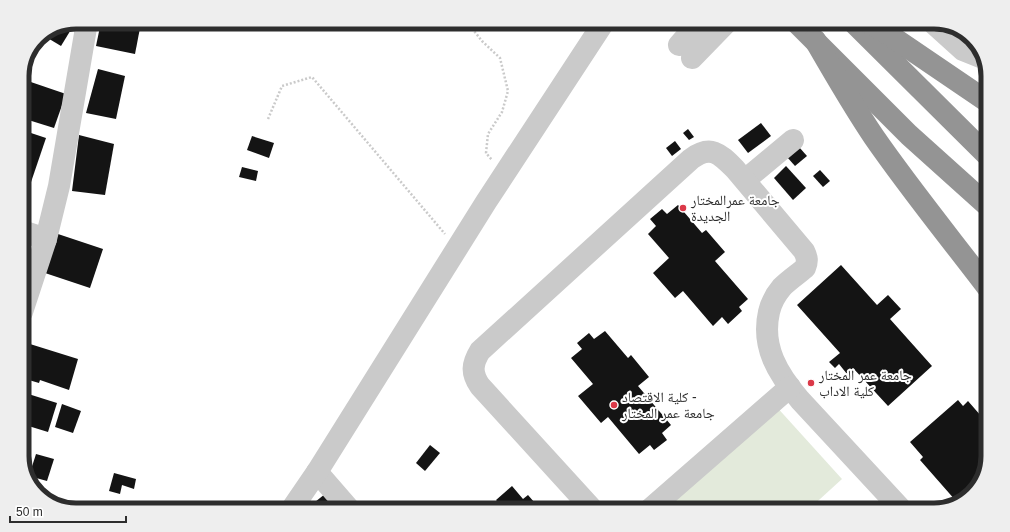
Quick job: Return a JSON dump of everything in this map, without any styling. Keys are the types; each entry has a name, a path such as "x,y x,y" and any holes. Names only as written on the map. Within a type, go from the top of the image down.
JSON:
{"highway":[{"path":"804,29 909,135 981,200"},
{"path":"859,29 981,149"},
{"path":"879,29 981,97"},
{"path":"816,40 838,79 895,166 981,279"}],"street":[{"path":"29,291 46,239 59,186 86,29"},
{"path":"296,503 317,472 504,174 599,29"},
{"path":"696,29 686,52 715,29"},
{"path":"940,29 963,50 976,55"},
{"path":"745,180 793,140"},
{"path":"587,503 480,386 476,380 473,365 480,351 691,159 698,154 707,152 716,152 745,180 806,255 807,264 805,268 781,288 770,308 767,320 768,344 777,366 790,387 896,503"},
{"path":"29,233 46,239"},
{"path":"657,503 790,387"},
{"path":"317,472 344,503"}],"path":[{"path":"473,29 482,41 500,58 508,91 502,112 488,134 486,153 504,174"},
{"path":"268,119 282,86 312,78 457,248"}],"green space":[{"path":"774,404 842,479 816,503 665,503"}],"building":[{"path":"100,29 140,29 135,54 96,46"},
{"path":"71,30 61,46 48,38 58,33"},
{"path":"98,69 125,76 116,119 86,113"},
{"path":"29,81 66,94 54,128 29,120"},
{"path":"761,123 771,136 748,153 738,140"},
{"path":"688,129 694,137 689,140 683,133"},
{"path":"29,132 46,138 29,188"},
{"path":"79,135 114,144 105,195 72,191"},
{"path":"252,136 274,143 269,158 247,150"},
{"path":"675,141 681,149 672,156 666,148"},
{"path":"799,147 807,156 795,166 787,157"},
{"path":"786,166 806,188 793,200 774,178"},
{"path":"242,167 258,171 256,181 239,177"},
{"path":"820,170 830,181 823,187 813,176"},
{"path":"678,205 702,233 706,230 725,252 715,261 748,299 739,307 742,311 728,324 722,317 713,326 683,291 675,298 653,273 669,258 648,234 656,226 650,219 662,209 667,214"},
{"path":"58,234 103,249 90,288 45,273"},
{"path":"841,265 877,305 888,295 901,309 890,319 932,366 888,406 853,368 847,374 839,364 835,368 829,362 840,353 797,305"},
{"path":"605,331 628,358 631,355 649,377 638,386 671,425 662,433 667,440 654,450 650,445 639,454 608,417 601,423 578,396 593,384 571,358 582,349 577,343 589,333 594,339"},
{"path":"30,344 78,359 69,390 40,380 39,383 29,380"},
{"path":"29,394 57,403 48,432 29,426"},
{"path":"958,400 963,406 968,401 981,416 980,465 973,482 967,489 954,498 920,460 923,457 910,442"},
{"path":"62,404 81,411 73,433 55,427"},
{"path":"430,445 440,453 425,471 416,463"},
{"path":"36,454 54,459 47,481 34,477 31,469"},
{"path":"114,473 136,479 134,489 122,485 120,494 109,491"},
{"path":"512,486 523,499 528,495 535,503 498,503 496,500"},
{"path":"325,494 332,503 314,503"}],"place":[{"name":"جامعة عمرالمختار الجديدة","path":"683,208"},
{"name":"جامعة عمر المختار كلية الاداب","path":"811,383"},
{"name":"كلية الاقتصاد - جامعة عمر المختار","path":"614,405"}]}
